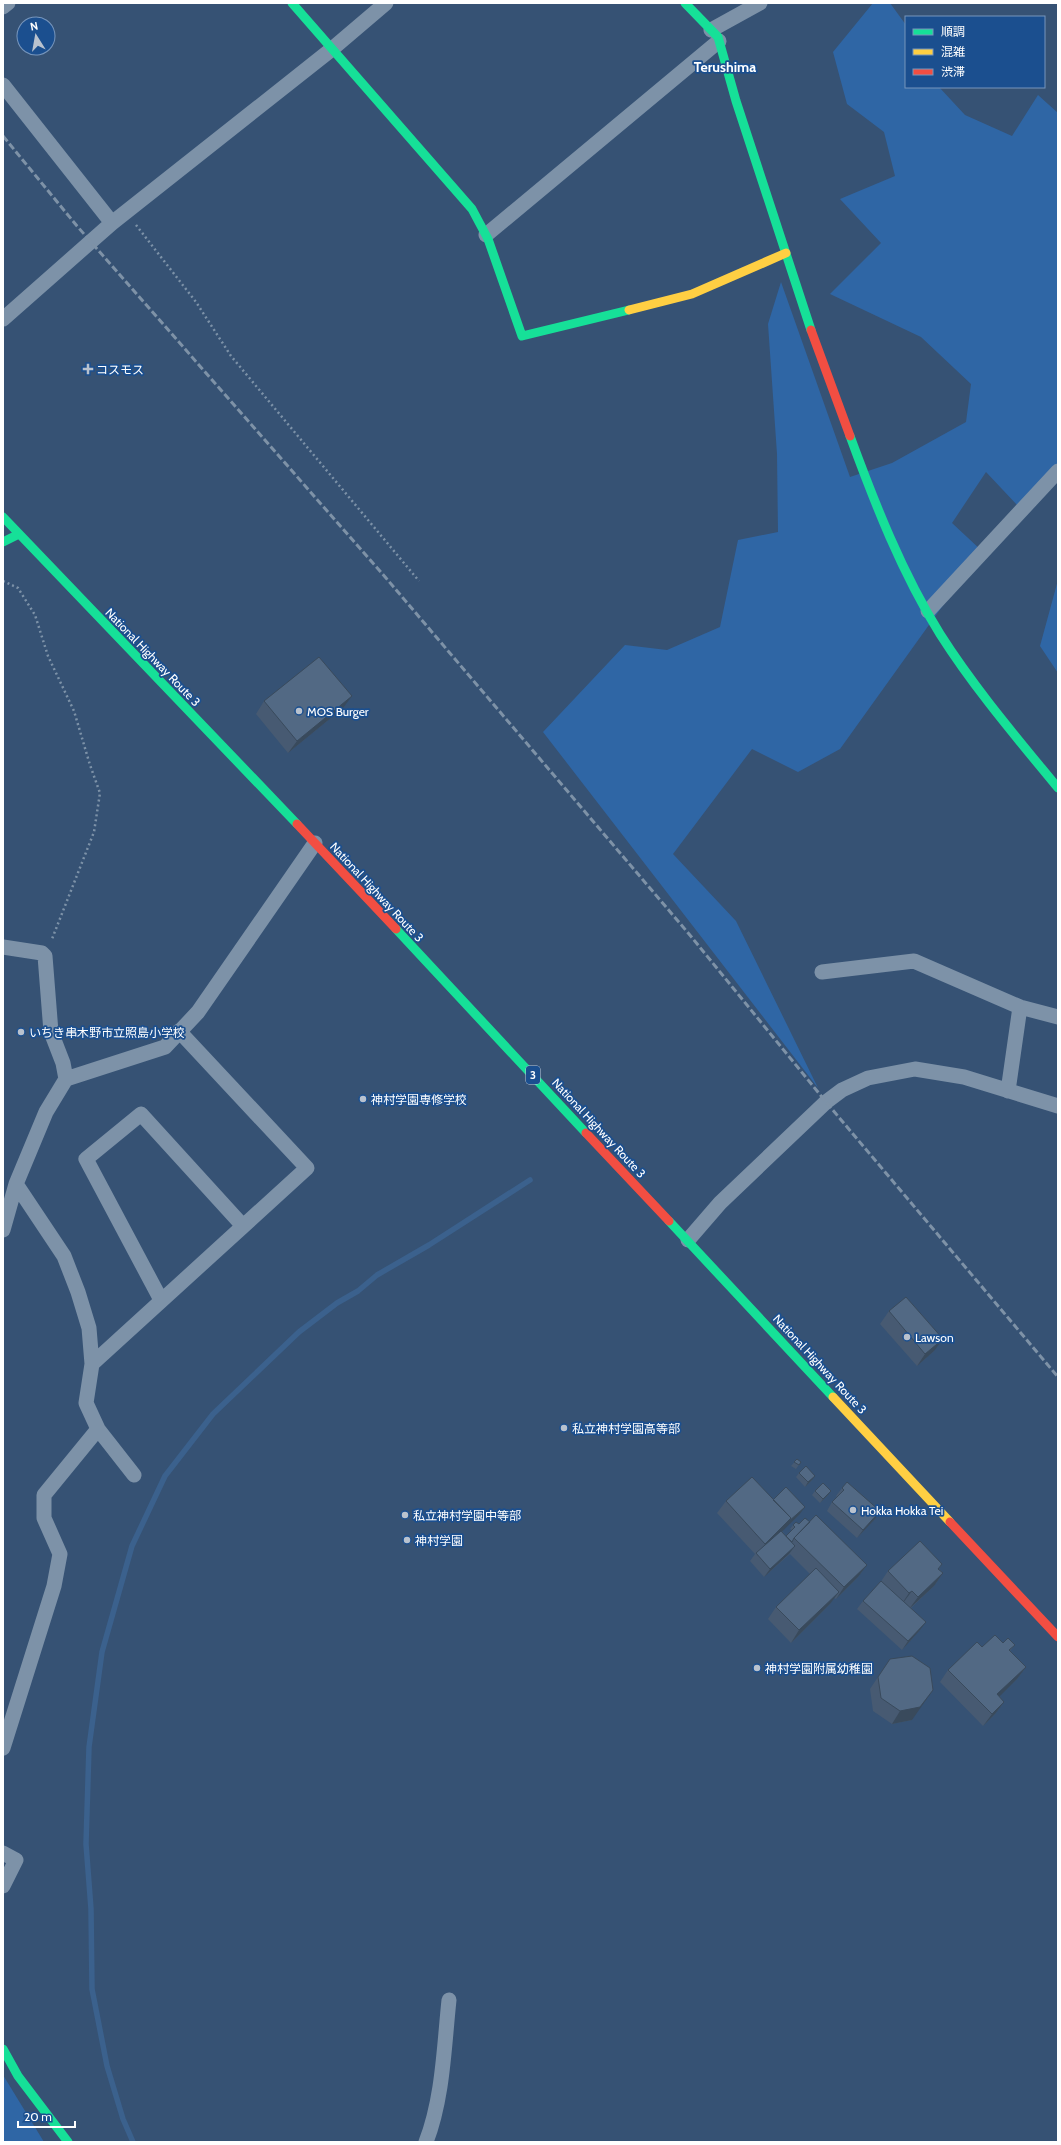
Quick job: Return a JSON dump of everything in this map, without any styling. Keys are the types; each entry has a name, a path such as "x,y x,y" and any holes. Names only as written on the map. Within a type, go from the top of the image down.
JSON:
{"main road":[{"path":"292,3 472,209 486,235 522,336 692,294 786,253"},
{"path":"684,3 715,35 817,349 873,498 905,570 940,634 985,699 1058,788"},
{"name":"National Highway Route 3","path":"3,516 688,1240 1058,1637"},
{"path":"3,542 19,534"},
{"path":"3,2049 18,2076 68,2142"}],"street":[{"path":"3,7 8,3"},
{"path":"3,319 125,212 332,49 386,3"},
{"path":"486,235 715,35 760,3"},
{"path":"3,85 112,223"},
{"path":"928,611 1058,471"},
{"path":"3,1230 16,1184 46,1112 66,1079 165,1047 198,1012 314,843"},
{"path":"3,947 42,953 45,956 51,1032 63,1062 66,1079"},
{"path":"822,972 914,961 1020,1007 1058,1017"},
{"path":"1008,1091 1020,1007"},
{"path":"92,1364 307,1168 179,1031"},
{"path":"688,1240 720,1203 826,1102 849,1087 868,1078 915,1069 964,1077 1058,1106"},
{"path":"161,1300 86,1159 141,1114 243,1226"},
{"path":"16,1184 64,1256 78,1292 89,1328 92,1364 86,1403 98,1430 134,1475"},
{"path":"3,1748 54,1586 60,1554 44,1518 44,1495 98,1430"},
{"path":"3,1853 16,1860 3,1886"},
{"path":"426,2142 433,2122 443,2064 449,2000"}],"path":[{"path":"125,212 196,302 231,356 419,581"},
{"path":"3,581 18,588 35,615 48,656 74,711 100,793 94,832 45,956"}],"shaded area":[{"path":"873,3 890,3 905,24 905,88 940,88 965,115 1012,136 1038,95 1058,113 1058,463 1020,508 986,472 952,523 982,551 840,749 798,772 752,749 673,854 736,921 818,1088 543,732 625,645 667,650 720,627 738,540 778,532 777,454 768,324 781,282 850,477 892,463 966,422 971,384 921,337 830,294 881,243 840,199 895,176 884,132 847,104 833,52"},
{"path":"1058,580 1058,673 1040,646"},
{"path":"3,2075 44,2142 3,2142"}],"building":[{"name":"MOS Burger","path":"319,657 352,696 297,741 264,701"},
{"path":"906,1297 943,1339 925,1354 889,1311"},
{"path":"797,1459 801,1462 799,1465 794,1462"},
{"path":"806,1466 815,1476 808,1482 799,1473"},
{"path":"752,1477 791,1518 765,1544 726,1501"},
{"path":"847,1482 880,1511 863,1530 832,1502 844,1490 842,1488"},
{"path":"823,1483 831,1491 823,1499 815,1491"},
{"path":"786,1487 805,1507 788,1522 791,1518 773,1500"},
{"path":"816,1515 867,1565 844,1587 794,1538"},
{"path":"805,1518 810,1522 792,1542 786,1536 795,1527 793,1525 796,1522 799,1524"},
{"path":"781,1531 795,1546 770,1569 756,1553"},
{"path":"920,1541 942,1564 938,1569 943,1573 918,1597 912,1591 909,1593 888,1571"},
{"path":"816,1568 839,1592 799,1630 776,1607"},
{"path":"881,1581 926,1622 908,1641 863,1601"},
{"path":"995,1635 1003,1643 1008,1638 1015,1645 1009,1650 1026,1667 997,1694 1004,1702 992,1714 948,1670 977,1642 982,1647"},
{"path":"912,1656 930,1668 933,1690 920,1707 900,1711 881,1698 878,1677 890,1659"}],"waterway":[{"path":"133,2142 123,2119 107,2066 92,1989 91,1909 86,1844 89,1747 102,1652 132,1546 165,1476 213,1414 299,1332 337,1303 358,1291 377,1275 429,1245 530,1180"}],"railway":[{"path":"3,136 77,226 386,578 689,934 826,1102 1058,1377"}],"traffic: fast":[{"path":"292,3 472,209 488,239 522,336 629,310"},
{"path":"685,3 718,37 736,101 811,330"},
{"path":"850,436 890,538 926,611 967,674 1058,788"},
{"path":"3,517 297,824"},
{"path":"3,542 19,534"},
{"path":"396,929 586,1133"},
{"path":"669,1221 833,1397"},
{"path":"3,2049 18,2076 68,2142"}],"traffic: slow":[{"path":"629,310 692,294 786,253"},
{"path":"833,1397 950,1522"}],"traffic: jam":[{"path":"811,330 850,436"},
{"path":"297,824 396,929"},
{"path":"586,1133 669,1221"},
{"path":"950,1522 1058,1637"}],"place":[{"name":"コスモス","path":"88,369"},
{"name":"MOS Burger","path":"299,711"},
{"name":"いちき串木野市立照島小学校","path":"21,1032"},
{"name":"神村学園専修学校","path":"363,1099"},
{"name":"Lawson","path":"907,1337"},
{"name":"私立神村学園高等部","path":"564,1428"},
{"name":"Hokka Hokka Tei","path":"853,1510"},
{"name":"私立神村学園中等部","path":"405,1515"},
{"name":"神村学園","path":"407,1540"},
{"name":"神村学園附属幼稚園","path":"757,1668"}],"district":[{"name":"Terushima","path":"725,67"}]}
